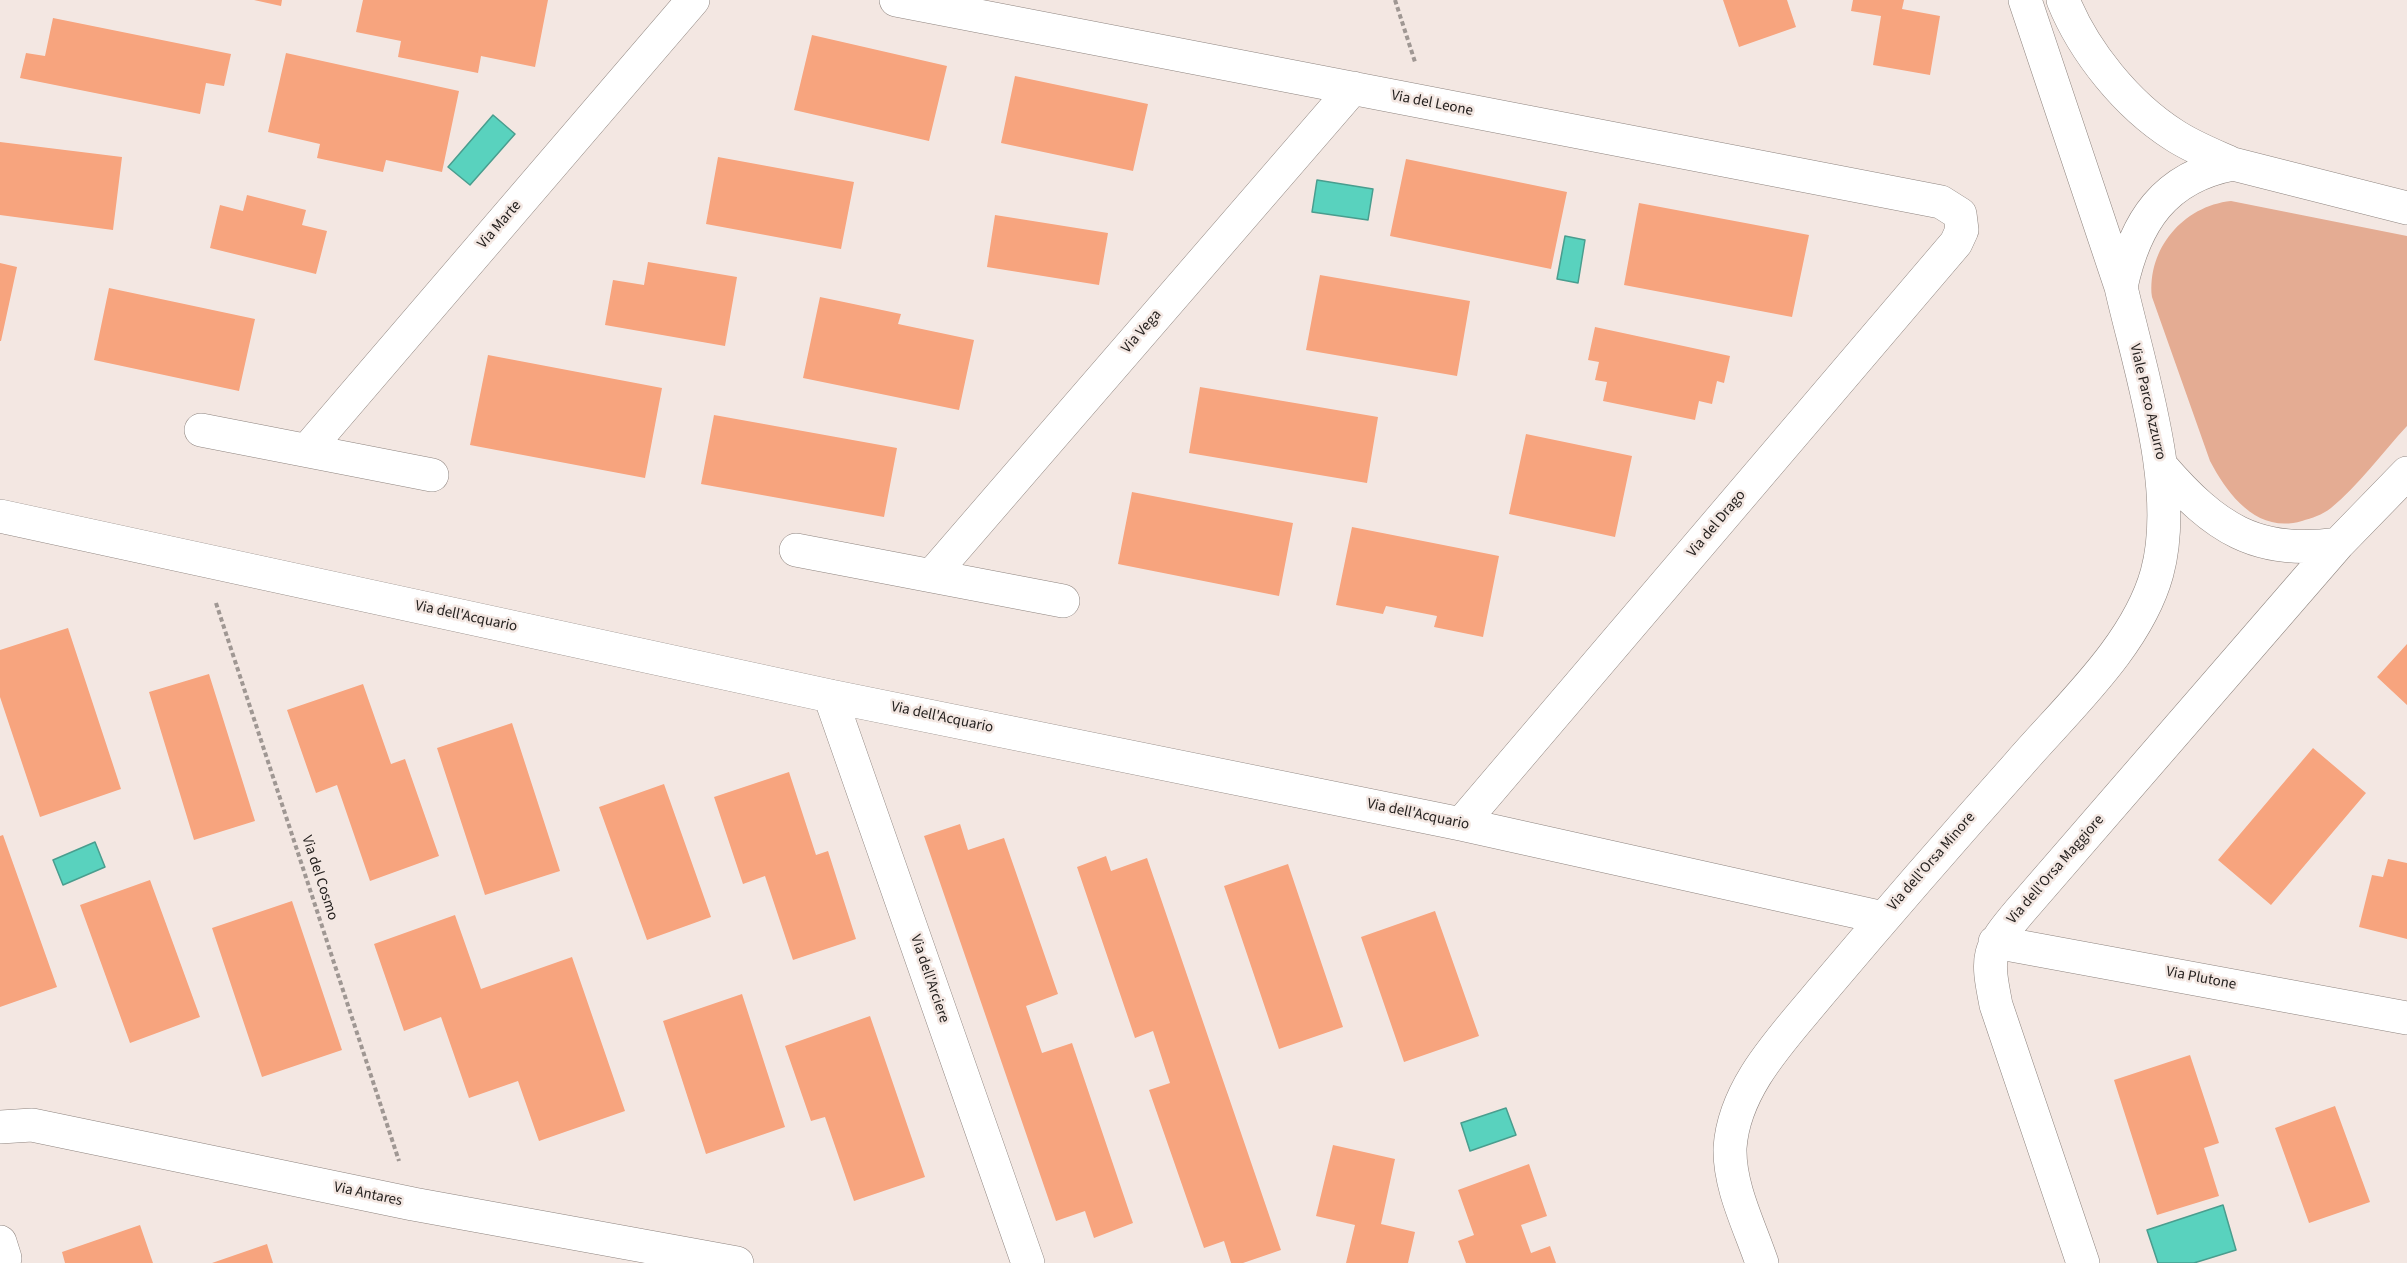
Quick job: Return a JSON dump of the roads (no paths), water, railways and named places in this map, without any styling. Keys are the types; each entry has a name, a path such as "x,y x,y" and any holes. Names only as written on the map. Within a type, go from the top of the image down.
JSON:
{"street":[{"name":"Via Marte","path":"307,450 693,0"},
{"name":"Via del Leone","path":"896,0 1941,202 1955,209 1962,218"},
{"name":"Viale Parco Azzurro","path":"2025,0 2121,287 2162,467 2206,511 2249,538 2291,548 2338,544"},
{"name":"Viale Parco Azzurro","path":"2063,0 2078,30 2128,97 2175,136 2233,164 2407,208"},
{"name":"Via Vega","path":"932,575 1353,88"},
{"name":"Viale Parco Azzurro","path":"2121,287 2135,238 2157,203 2183,180 2207,169 2233,164"},
{"name":"Via del Drago","path":"1461,824 1956,243 1962,230 1962,218"},
{"path":"201,430 432,475"},
{"name":"Via dell'Orsa Minore","path":"1762,1263 1732,1169 1730,1149 1738,1109 1761,1067 1884,918 2127,637 2152,590 2158,570 2164,520 2162,467"},
{"path":"2338,544 2407,473"},
{"name":"Via dell'Acquario","path":"0,516 830,696 1461,824 1884,918"},
{"name":"Via dell'Orsa Maggiore","path":"1995,942 2338,544"},
{"path":"796,550 1063,601"},
{"name":"Via dell'Arciere","path":"830,696 1028,1263"},
{"path":"1995,942 1989,968 1996,1005 2083,1263"},
{"name":"Via Plutone","path":"1995,942 2407,1018"},
{"name":"Via Antares","path":"0,1127 32,1125 413,1204 737,1263"}],"water":[{"path":"493,115 515,134 470,185 448,167"},
{"path":"1317,180 1373,189 1368,220 1312,212"},
{"path":"1565,236 1585,240 1578,283 1557,279"},
{"path":"95,842 105,867 63,885 53,860"},
{"path":"1506,1108 1516,1135 1470,1151 1461,1123"},
{"path":"2223,1205 2236,1250 2194,1263 2158,1263 2147,1230"}]}
